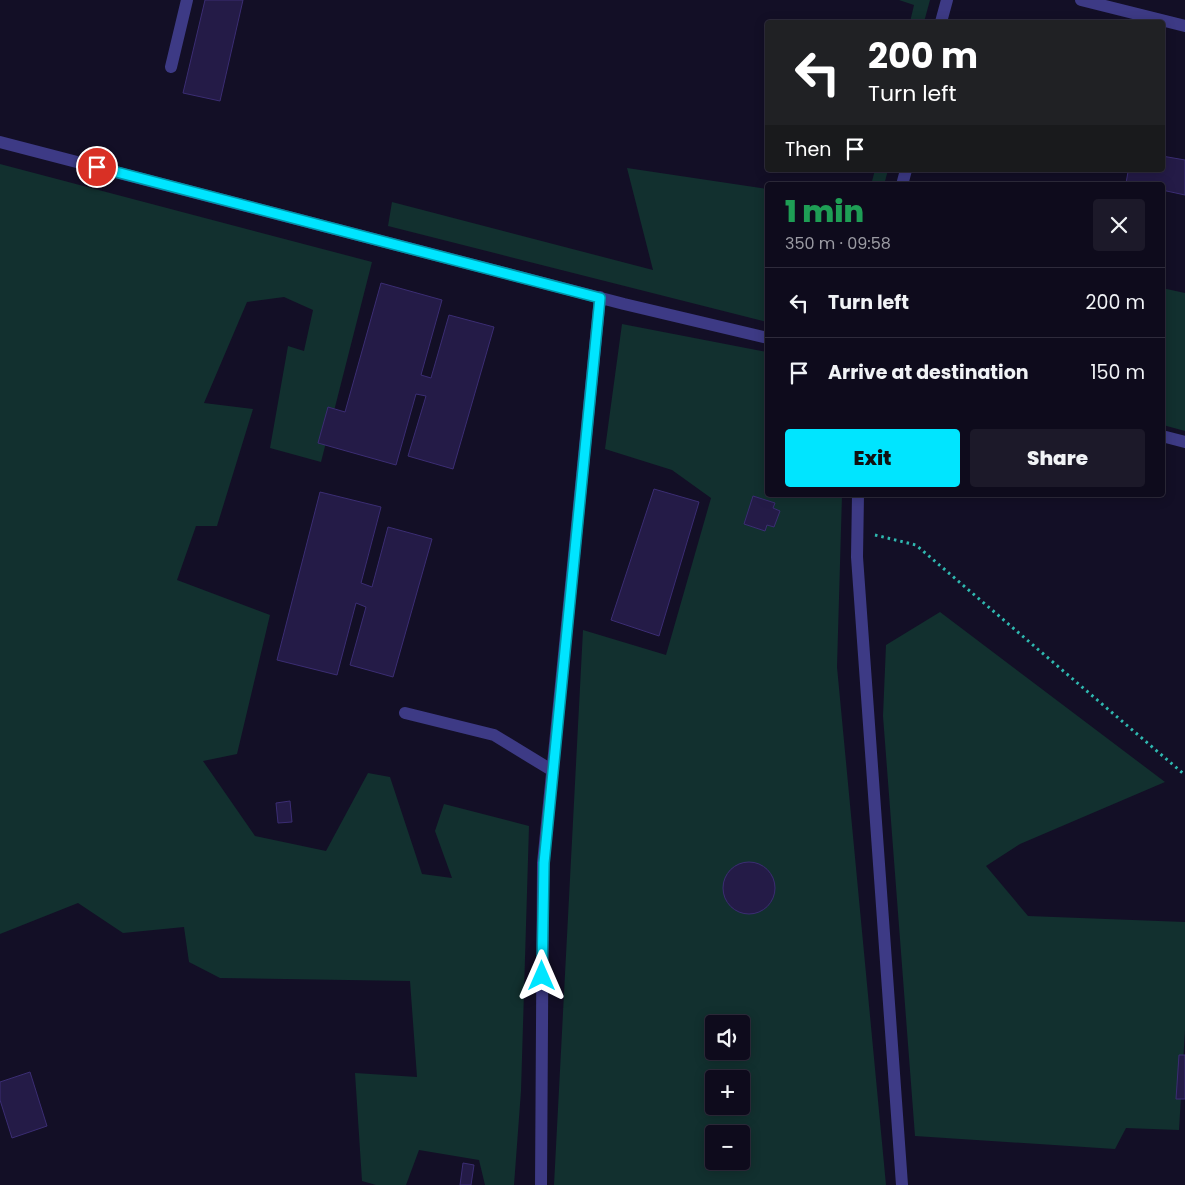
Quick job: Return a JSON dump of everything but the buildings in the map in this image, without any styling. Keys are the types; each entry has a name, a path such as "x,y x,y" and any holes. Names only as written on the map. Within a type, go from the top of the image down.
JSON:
{"street":[{"path":"171,67 187,0"},
{"path":"941,20 946,0"},
{"path":"1081,0 1161,20"},
{"path":"1165,21 1185,26"},
{"path":"0,142 600,298 765,337"},
{"path":"541,1185 544,863 600,298"},
{"path":"1165,437 1185,442"},
{"path":"858,497 857,557 902,1185"},
{"path":"405,713 494,735 553,771"}],"path":[{"path":"857,531 916,545 1185,775"}],"green space":[{"path":"899,0 930,0 925,20 910,20 914,5"},
{"path":"0,164 372,262 321,462 270,448 288,346 304,351 313,310 284,297 247,302 204,403 253,409 217,526 196,526 177,580 270,615 237,754 203,761 255,836 326,851 368,773 390,777 422,874 452,878 435,831 444,804 529,826 521,1091 514,1185 485,1185 479,1160 419,1150 406,1185 376,1185 362,1181 355,1073 417,1077 410,981 220,978 189,962 184,927 123,933 78,903 0,934"},
{"path":"627,168 765,189 765,321 388,226 392,202 653,270"},
{"path":"874,172 887,172 885,182 872,182"},
{"path":"1165,289 1185,293 1185,431 1165,426"},
{"path":"622,324 765,352 765,497 842,497 837,667 886,1185 554,1185 583,630 666,655 711,498 672,470 605,449"},
{"path":"940,612 1165,782 1020,844 986,866 1028,916 1185,922 1185,1030 1179,1130 1126,1128 1115,1149 915,1136 883,716 886,645"}],"route":[{"path":"97,167 600,298 544,863 542,976"}]}
